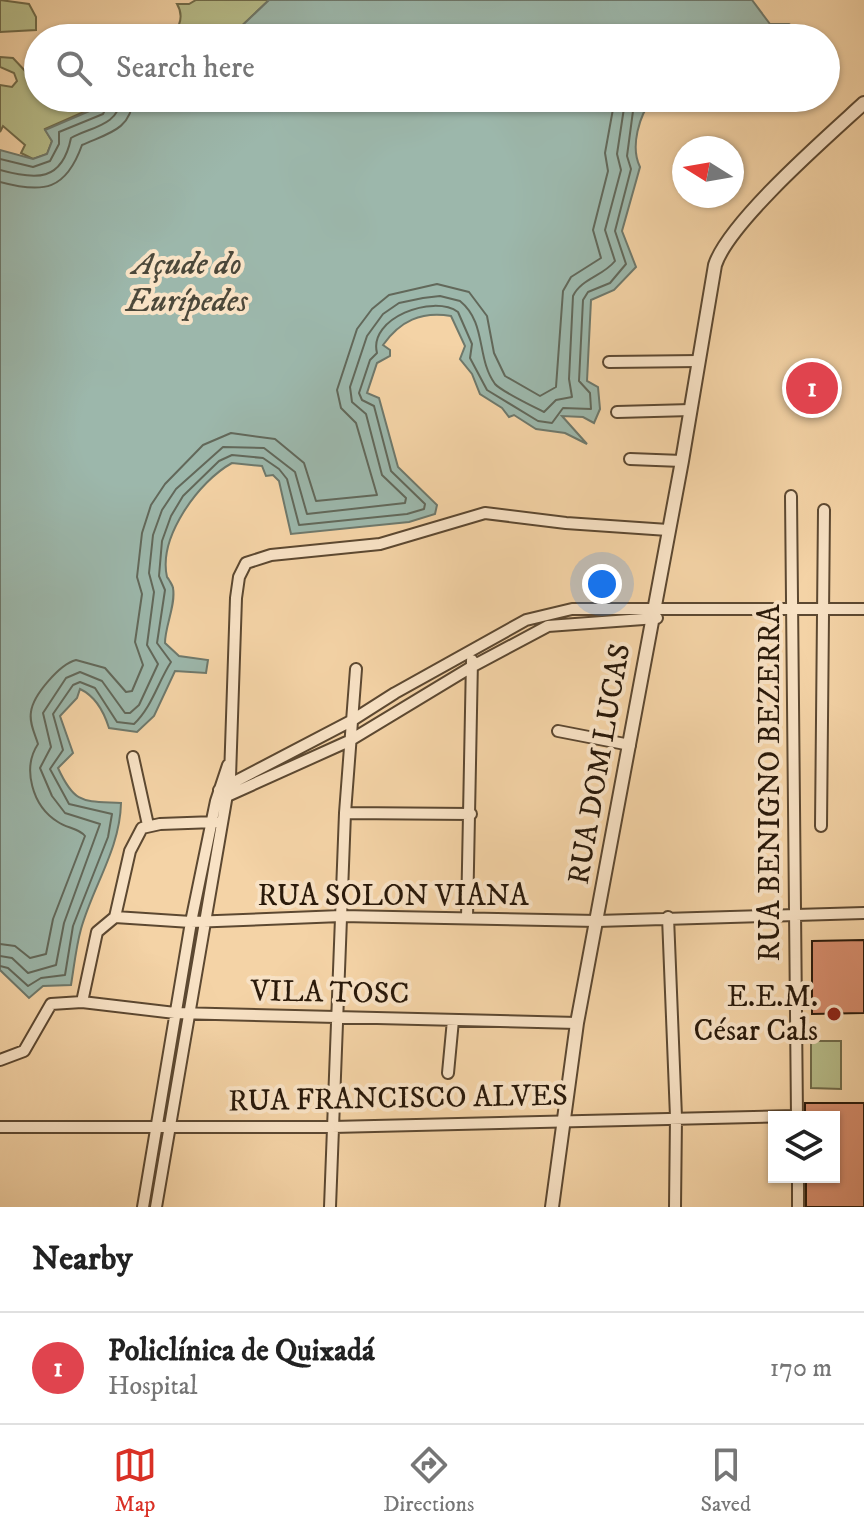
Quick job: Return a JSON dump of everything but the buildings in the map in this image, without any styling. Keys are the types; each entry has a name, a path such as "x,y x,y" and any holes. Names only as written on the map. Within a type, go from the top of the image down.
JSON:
{"street":[{"name":"RUA DOM LUCAS","path":"552,1207 577,1023 719,253 760,205 864,103"},
{"path":"609,362 699,361"},
{"path":"617,412 691,410"},
{"path":"630,459 682,461"},
{"name":"RUA BENIGNO BEZERRA","path":"791,496 797,1111"},
{"path":"821,826 824,510"},
{"path":"143,1207 191,922 228,765 239,577 254,558 380,544 485,513 566,523 668,530"},
{"path":"223,793 526,620 572,609 653,615"},
{"path":"223,793 349,741 402,707 548,626 671,611 864,609"},
{"path":"548,613 548,626"},
{"path":"467,918 473,666 470,654"},
{"path":"330,1207 345,813 356,669"},
{"path":"395,693 402,707"},
{"path":"558,731 630,745"},
{"path":"133,757 148,825"},
{"path":"156,1207 224,819 223,793"},
{"path":"345,813 471,814"},
{"path":"0,1060 24,1051 51,1004 82,1002 97,932 115,917 133,841 148,825 212,823 224,819"},
{"name":"RUA SOLON VIANA","path":"115,917 191,922 341,916 597,921 864,913"},
{"path":"668,917 676,1117 675,1207"},
{"name":"VILA TOSC","path":"82,1002 189,1014 577,1023"},
{"path":"448,1073 453,1020"},
{"name":"RUA FRANCISCO ALVES","path":"0,1127 333,1127 768,1116"},
{"path":"798,1183 798,1207"}],"green space":[{"path":"0,0 29,4 36,24 24,24 24,31 0,32"},
{"path":"196,0 269,0 244,24 179,24 180,11 177,4 189,4"},
{"path":"0,57 13,58 24,70 24,112 84,112 45,129 52,141 47,154 33,159 21,153 25,145 3,126 0,132 0,85 12,87 17,81 14,73 0,67"},
{"path":"811,1041 841,1041 841,1089 811,1088"}],"water":[{"path":"269,0 752,0 770,24 244,24"},
{"name":"Açude do Eurípedes","path":"87,112 645,112 636,141 640,167 622,231 636,267 614,290 591,300 587,381 598,387 600,409 594,423 583,417 562,416 587,444 565,433 536,429 514,415 509,417 502,408 480,394 472,374 460,359 465,346 451,316 430,315 404,324 383,345 390,350 390,356 377,363 367,393 379,398 398,467 437,505 435,514 409,522 291,534 279,481 273,475 266,476 262,466 232,463 219,471 195,496 175,528 169,545 167,577 174,595 165,643 179,656 208,660 206,673 175,671 154,716 137,732 109,728 98,705 80,689 77,698 60,716 73,753 58,768 70,789 75,795 89,801 121,803 111,852 81,929 71,985 43,986 29,998 0,970 0,150 33,159 47,154 52,141 45,130"}],"place":[{"name":"Policlínica de Quixadá","path":"812,388"},
{"name":"E.E.M. César Cals","path":"834,1014"}]}
